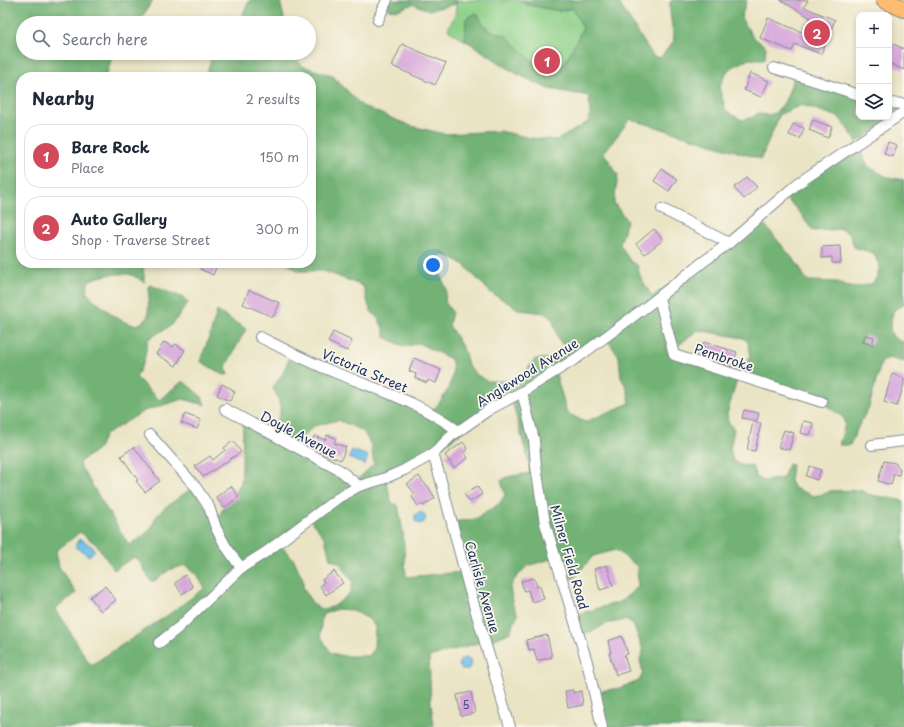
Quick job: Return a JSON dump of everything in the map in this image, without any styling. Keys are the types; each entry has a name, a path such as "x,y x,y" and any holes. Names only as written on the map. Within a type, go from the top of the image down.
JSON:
{"main road":[{"path":"884,0 904,9"}],"street":[{"path":"378,20 387,0"},
{"path":"774,68 856,94"},
{"path":"892,103 904,104"},
{"name":"Anglewood Avenue","path":"159,643 178,628 241,568 266,552 338,498 359,486 383,479 433,454 450,437 490,409 522,392 576,358 659,298 728,243 797,184 904,112"},
{"path":"662,209 728,243"},
{"name":"Pembroke","path":"659,298 674,355 822,402"},
{"name":"Victoria Street","path":"260,336 333,372 410,403 445,420 458,431"},
{"name":"Milner Field Road","path":"522,392 534,440 536,466 545,523 587,662 602,727"},
{"name":"Doyle Avenue","path":"224,409 341,471 359,486"},
{"path":"150,435 195,486 209,507 216,528 225,545 241,568"},
{"path":"872,446 904,441"},
{"name":"Carlisle Avenue","path":"433,454 469,588 510,727"}],"green space":[{"path":"0,0 153,0 143,16 16,16 16,60 111,60 107,72 16,72 16,268 144,268 145,282 128,274 113,274 102,276 88,282 87,294 113,315 121,320 135,325 144,321 148,316 150,285 184,298 188,303 172,325 148,339 144,361 136,377 159,400 183,381 202,397 205,405 183,399 144,411 105,435 99,448 79,464 130,545 150,530 156,517 163,509 192,488 215,521 241,483 243,422 270,434 280,411 279,402 273,387 282,375 291,354 432,412 449,388 452,375 451,359 418,343 405,347 385,337 384,330 379,320 370,310 363,286 324,271 299,271 294,268 316,268 316,72 207,72 211,60 298,60 302,66 331,74 362,106 411,126 445,134 500,131 530,138 557,140 590,121 588,117 590,115 589,96 549,89 517,74 465,40 466,19 476,13 488,30 507,36 532,61 559,75 583,28 573,8 559,11 524,4 520,0 617,0 653,56 660,58 674,41 670,13 670,2 672,0 747,0 741,18 753,37 766,47 765,59 748,59 728,70 719,87 726,111 742,120 753,117 758,113 766,115 773,114 779,110 787,97 794,74 856,93 856,120 890,120 857,142 839,117 802,105 780,114 761,159 630,119 604,153 618,175 614,203 627,221 620,244 630,261 637,265 640,276 652,297 759,218 799,266 805,278 809,281 839,282 845,286 856,288 873,283 879,271 879,265 873,253 854,247 850,234 842,229 814,231 802,215 784,196 856,145 869,167 887,177 904,180 904,304 894,310 890,329 891,334 894,337 904,342 904,362 889,358 881,363 869,407 850,445 839,445 845,424 844,418 823,403 744,379 750,354 748,342 743,338 698,330 671,351 737,380 727,414 728,422 734,429 730,449 733,461 741,465 752,466 756,477 764,481 783,478 788,464 792,465 790,481 794,488 814,496 827,493 829,491 860,490 868,494 904,501 904,727 600,727 593,692 620,688 639,681 643,673 640,660 643,650 633,624 625,620 605,624 594,631 577,635 571,616 620,602 638,587 637,566 616,550 593,556 574,578 562,580 554,558 527,566 514,580 510,588 513,605 518,615 513,622 511,632 485,643 481,642 429,657 431,703 434,727 0,727","holes":["440,254 451,257 463,264 490,292 520,310 544,313 552,318 558,338 564,347 563,356 558,358 535,359 523,375 507,381 487,381 477,375 468,365 464,350 449,325 452,312 445,302 446,289 438,267","606,338 619,357 621,378 627,388 630,403 585,422 567,413 555,371","510,398 530,467 530,473 507,477 501,481 505,495 499,504 475,519 452,522 462,572 406,577 403,533 398,505 392,503 385,478 430,455","338,420 363,431 371,445 374,464 357,480 294,446 314,426","309,518 325,538 330,559 340,563 353,582 350,593 336,605 324,610 313,604 303,588 303,579 294,560 279,543","80,532 97,545 114,570 134,557 137,558 151,581 154,581 169,570 185,565 196,574 205,588 165,617 93,664 89,663 56,609 76,593 59,567 56,551","337,609 352,610 369,619 375,627 374,648 368,656 344,656 331,653 320,635 322,615"]},
{"path":"250,0 282,0 281,5 283,16 242,15"},
{"path":"386,0 457,0 456,4 429,10 413,4 398,10 387,9"},
{"path":"457,0 520,0 524,4 559,11 573,8 583,28 559,75 532,61 507,36 488,30 476,13 465,40 469,43 450,31 448,29 455,15"},
{"path":"892,103 904,111 892,119"},
{"path":"217,311 246,329 226,366 228,375 222,374 200,361"}],"water":[{"path":"352,450 368,456 365,465 349,458"},
{"path":"420,512 424,514 426,518 424,522 420,524 416,522 414,518 416,514"},
{"path":"79,539 94,548 94,551 89,556 76,547"},
{"path":"463,658 467,658 471,664 467,670 463,670 459,666 459,662"}],"building":[{"path":"780,0 808,0 804,7 835,20 821,54 795,44 792,51 760,38 768,18 804,33 811,18"},
{"path":"892,43 904,49 904,70 892,64"},
{"path":"402,44 446,63 435,85 392,66"},
{"path":"750,73 769,81 761,97 744,90"},
{"path":"813,120 832,127 828,138 809,130"},
{"path":"793,124 804,128 800,139 789,135"},
{"path":"888,142 897,145 893,157 884,154"},
{"path":"662,169 677,179 669,191 654,181"},
{"path":"747,177 757,187 744,199 734,188"},
{"path":"654,229 663,240 645,254 636,244"},
{"path":"840,246 841,263 832,263 832,257 822,258 822,247"},
{"path":"200,268 216,268 213,275"},
{"path":"249,290 280,303 273,317 243,304"},
{"path":"333,332 352,341 347,351 328,342"},
{"path":"865,335 874,337 872,345 863,342"},
{"path":"164,342 173,347 175,344 185,350 176,366 156,354"},
{"path":"704,342 737,352 732,367 700,356"},
{"path":"414,358 441,370 436,383 428,380 427,383 415,378 416,374 409,371"},
{"path":"892,374 904,378 904,384 897,406 884,402"},
{"path":"222,384 235,392 230,401 217,395"},
{"path":"744,410 759,413 757,421 742,418"},
{"path":"185,414 201,420 197,429 181,423"},
{"path":"803,421 813,423 810,435 800,433"},
{"path":"753,422 761,423 755,451 747,450"},
{"path":"784,430 794,433 789,450 778,447"},
{"path":"327,435 336,438 334,443 346,447 341,460 319,452 321,448 311,445 314,436 325,440"},
{"path":"233,441 241,452 203,477 195,466 210,456 213,460"},
{"path":"463,442 468,449 464,452 468,458 454,468 445,455"},
{"path":"134,447 160,481 145,492 136,481 138,480 121,456"},
{"path":"884,461 895,463 900,469 899,475 894,474 891,485 878,481"},
{"path":"810,466 821,470 817,480 806,476"},
{"path":"419,476 428,486 435,498 423,506 421,504 418,506 412,497 415,494 407,484"},
{"path":"231,486 239,497 224,508 216,497"},
{"path":"477,486 482,494 470,502 464,494"},
{"path":"607,565 613,586 600,590 594,569"},
{"path":"334,571 343,583 326,595 320,586 324,582 322,580"},
{"path":"185,575 193,587 182,594 175,583"},
{"path":"534,578 537,587 540,586 544,599 532,602 528,590 524,591 521,581"},
{"path":"105,586 116,600 101,611 90,597"},
{"path":"547,635 552,657 537,661 534,649 529,650 526,640"},
{"path":"622,636 628,654 624,655 629,671 616,675 609,653 611,653 608,641"},
{"path":"573,690 573,693 581,691 583,705 568,708 565,691"},
{"path":"471,692 475,713 461,716 457,695"}],"place":[{"name":"Auto Gallery","path":"817,33"},
{"name":"Bare Rock","path":"547,61"}]}
